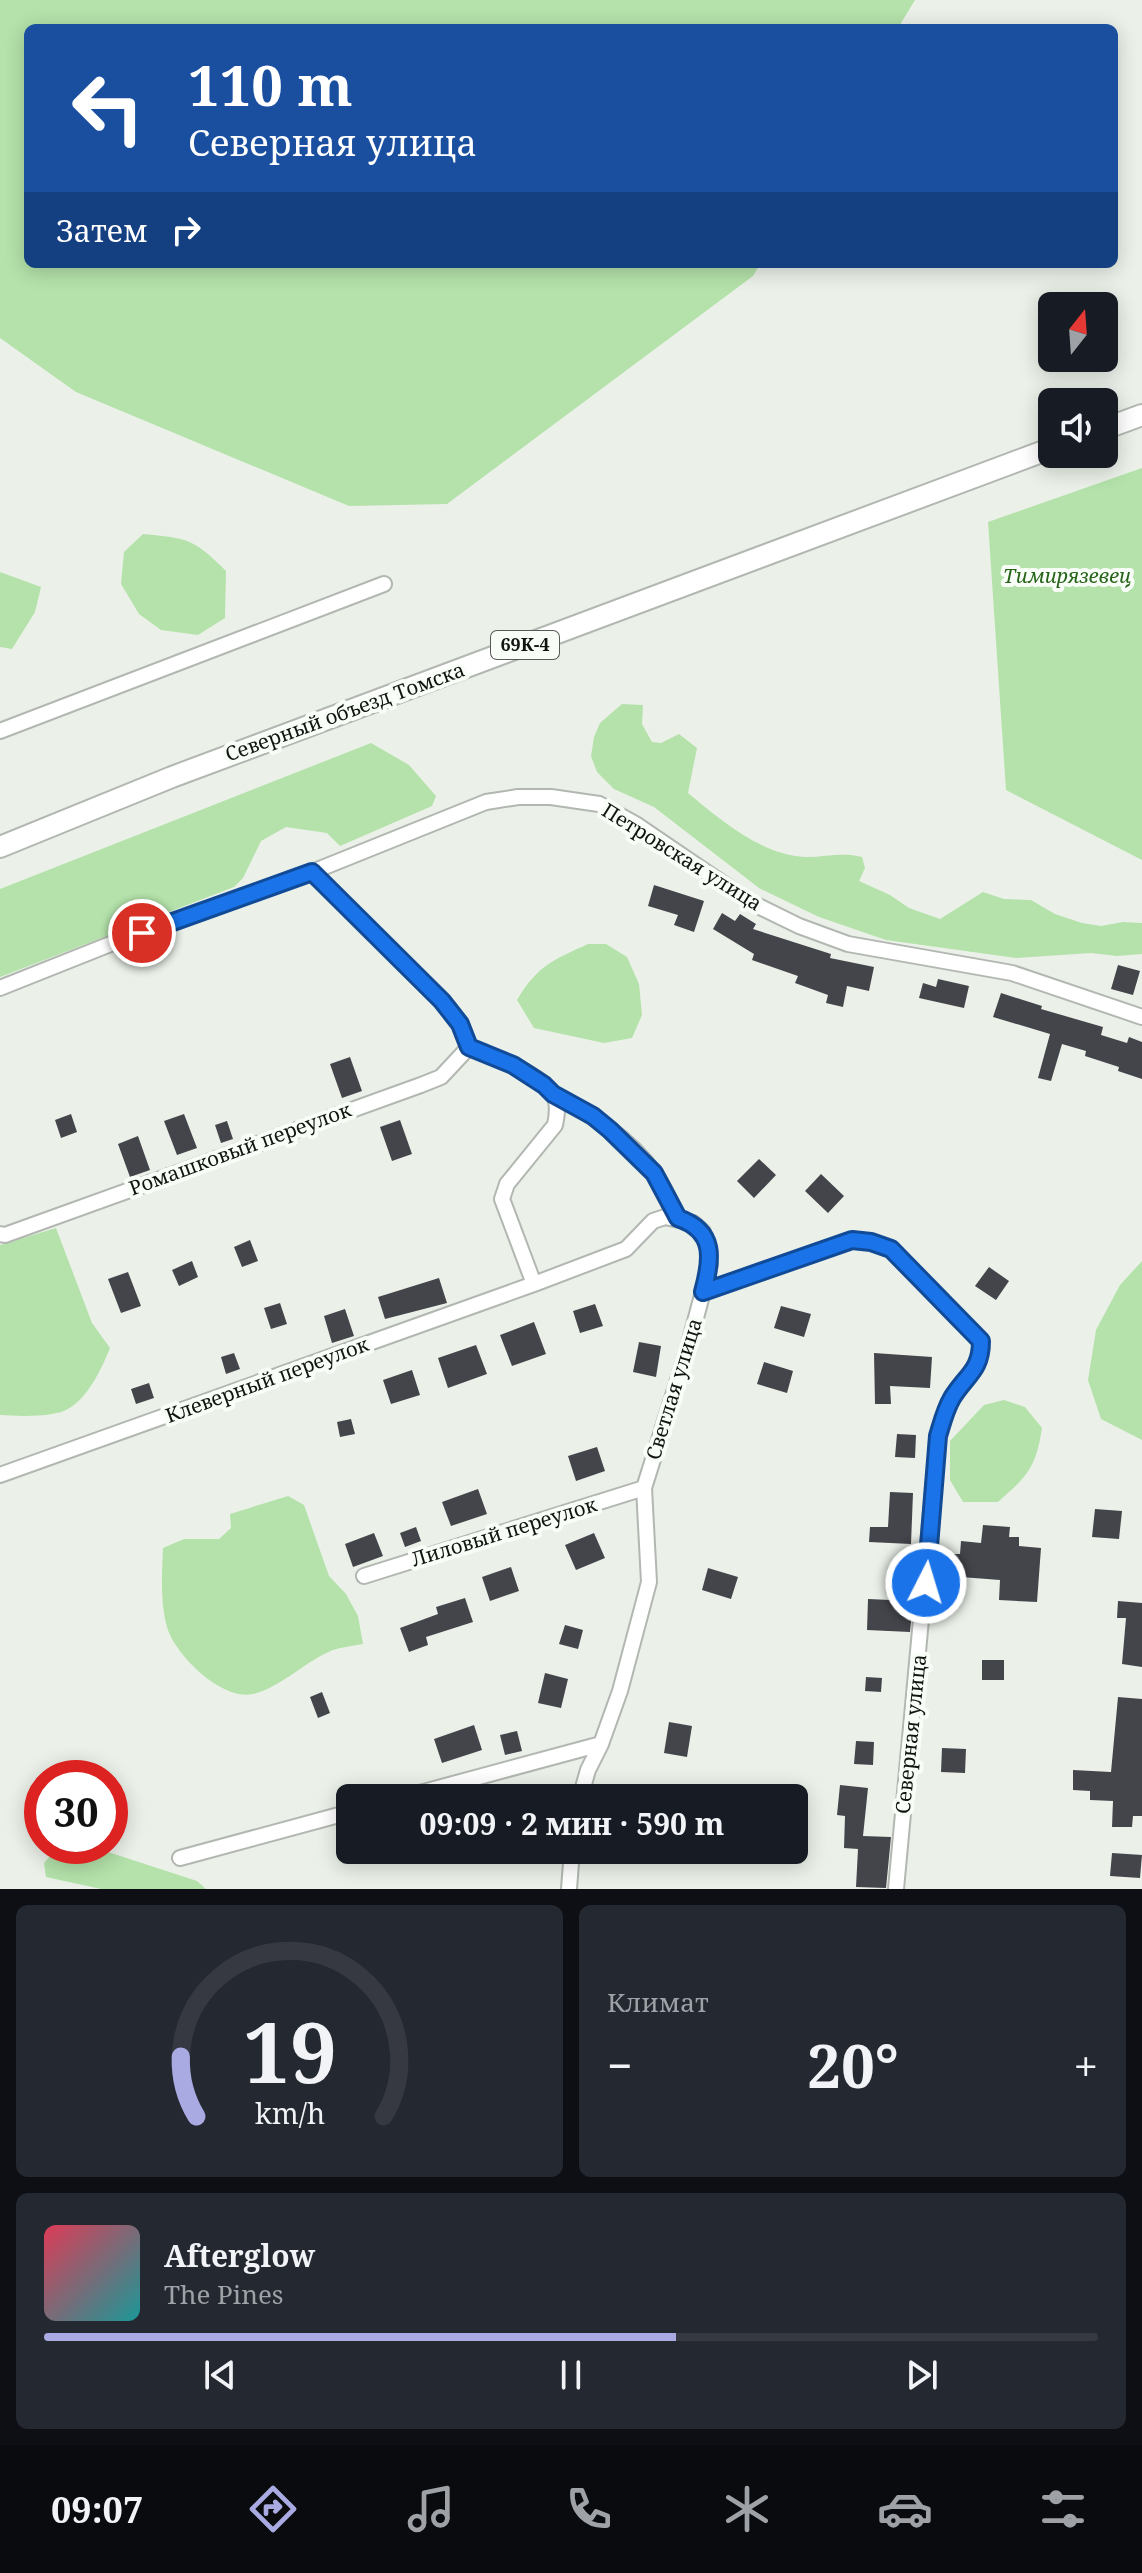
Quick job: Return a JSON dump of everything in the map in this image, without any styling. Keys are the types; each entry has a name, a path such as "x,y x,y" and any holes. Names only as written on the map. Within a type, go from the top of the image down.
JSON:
{"main road":[{"path":"1118,424 1142,415"},
{"name":"Северный объезд Томска","path":"0,847 172,777 1038,453"}],"street":[{"path":"0,731 384,584"},
{"name":"Петровская улица","path":"0,988 113,943 312,872 486,802 518,797 551,797 599,804 637,825 750,902 799,926 848,944 1012,973 1142,1017"},
{"path":"312,872 442,1001 460,1024 469,1047 513,1065 553,1094 593,1116 627,1144 654,1173 678,1218"},
{"name":"Ромашковый переулок","path":"0,1234 5,1235 421,1085 441,1077 469,1047"},
{"path":"553,1094 556,1102 555,1125 507,1184 502,1199 534,1284 626,1249 653,1221 665,1217 678,1218"},
{"name":"Светлая улица","path":"584,1784 601,1744 633,1648 649,1582 644,1488 710,1265 703,1232 693,1223 678,1218"},
{"name":"Северная улица","path":"703,1292 852,1240 871,1242 891,1249 981,1341 977,1366 952,1397 938,1436 896,1889"},
{"name":"Клеверный переулок","path":"0,1475 534,1284"},
{"name":"Лиловый переулок","path":"364,1576 644,1488"},
{"path":"453,1784 601,1744"},
{"path":"180,1858 336,1816"},
{"path":"569,1889 571,1864"}],"green space":[{"path":"0,0 915,0 900,24 24,24 24,268 758,268 753,276 447,504 349,506 76,392 0,338"},
{"name":"Тимирязевец","path":"1142,468 1142,860 1006,790 988,522"},
{"path":"143,534 181,539 198,546 226,571 225,618 198,635 161,630 139,614 121,584 124,552"},
{"path":"0,572 41,587 35,612 12,649 0,647"},
{"path":"622,704 643,705 642,724 652,742 661,743 679,734 697,748 688,793 728,825 758,843 790,855 862,857 865,868 859,881 890,895 909,908 940,919 983,892 1004,899 1031,900 1055,914 1082,923 1101,926 1142,923 1142,954 1117,956 1091,953 1016,958 886,940 819,917 759,888 654,807 614,789 597,772 591,756 594,737 600,723"},
{"path":"371,743 409,765 436,796 432,806 340,846 327,833 286,827 261,841 243,878 234,887 0,977 0,889"},
{"path":"588,944 606,944 627,957 639,984 642,1015 632,1038 604,1043 534,1028 517,1000 547,965"},
{"path":"56,1228 92,1323 110,1348 88,1390 68,1409 44,1415 0,1415 0,1245"},
{"path":"1142,1261 1142,1440 1101,1419 1088,1380 1096,1330 1120,1285"},
{"path":"1004,1400 1025,1407 1042,1428 1033,1462 1017,1485 998,1502 963,1502 950,1480 950,1441 984,1405"},
{"path":"288,1496 304,1505 329,1576 346,1594 358,1616 363,1644 333,1650 264,1691 241,1694 201,1674 172,1638 163,1608 163,1548 184,1539 219,1539 231,1528 230,1514"},
{"path":"128,1858 197,1881 206,1889 101,1889 46,1877 44,1864 128,1864"}],"building":[{"path":"654,885 704,901 694,932 674,925 678,915 648,906"},
{"path":"722,913 735,921 740,914 756,924 753,929 831,954 830,958 874,967 869,991 847,986 843,1007 826,1003 828,995 795,983 798,976 752,960 754,954 713,929"},
{"path":"1118,965 1140,971 1133,995 1111,989"},
{"path":"938,979 969,986 964,1008 919,998 923,983 936,987"},
{"path":"1001,993 1042,1006 1041,1009 1103,1027 1101,1035 1127,1043 1129,1037 1142,1042 1142,1079 1118,1071 1119,1067 1085,1056 1086,1051 1062,1044 1051,1081 1038,1078 1050,1034 993,1017"},
{"path":"350,1057 362,1091 342,1098 330,1064"},
{"path":"71,1114 77,1132 61,1138 55,1120"},
{"path":"184,1114 197,1148 177,1155 164,1121"},
{"path":"400,1120 412,1154 392,1161 380,1127"},
{"path":"227,1121 233,1139 221,1143 215,1125"},
{"path":"138,1136 150,1170 130,1177 118,1144"},
{"path":"759,1159 776,1175 754,1198 737,1181"},
{"path":"821,1174 844,1196 828,1213 805,1191"},
{"path":"250,1240 258,1261 242,1267 234,1247"},
{"path":"192,1261 198,1277 179,1286 172,1270"},
{"path":"989,1267 1009,1281 996,1300 975,1286"},
{"path":"128,1272 141,1306 121,1313 108,1279"},
{"path":"439,1278 447,1303 385,1319 378,1297"},
{"path":"280,1303 287,1324 271,1329 264,1308"},
{"path":"595,1304 603,1326 580,1333 573,1311"},
{"path":"781,1306 811,1314 804,1337 774,1328"},
{"path":"345,1309 354,1336 332,1343 324,1316"},
{"path":"534,1322 546,1354 512,1366 500,1335"},
{"path":"639,1342 661,1346 656,1377 633,1372"},
{"path":"476,1345 487,1374 448,1388 438,1358"},
{"path":"234,1353 240,1369 226,1374 221,1357"},
{"path":"874,1353 932,1357 930,1388 890,1386 891,1404 875,1404"},
{"path":"764,1362 793,1371 787,1393 757,1384"},
{"path":"412,1370 420,1395 391,1404 383,1380"},
{"path":"149,1383 154,1398 136,1404 131,1389"},
{"path":"351,1419 355,1434 340,1437 337,1422"},
{"path":"897,1434 916,1435 915,1458 895,1457"},
{"path":"597,1447 605,1471 576,1481 568,1456"},
{"path":"478,1489 487,1514 451,1526 442,1502"},
{"path":"890,1492 913,1493 911,1544 869,1542 870,1527 888,1527"},
{"path":"1095,1509 1122,1511 1119,1539 1092,1537"},
{"path":"983,1525 1010,1527 1009,1537 1019,1537 1019,1546 1041,1548 1037,1602 999,1600 1000,1580 948,1576 950,1554 960,1554 961,1541 981,1543"},
{"path":"416,1527 421,1541 405,1547 400,1533"},
{"path":"374,1533 383,1556 353,1567 345,1544"},
{"path":"594,1533 605,1558 576,1570 565,1545"},
{"path":"511,1567 519,1591 490,1601 482,1577"},
{"path":"708,1568 738,1577 731,1599 702,1590"},
{"path":"465,1598 473,1622 426,1637 428,1645 409,1652 400,1628 438,1614 436,1607"},
{"path":"868,1599 913,1601 910,1632 867,1630"},
{"path":"1118,1601 1142,1603 1142,1667 1122,1664 1126,1618 1117,1618"},
{"path":"565,1625 583,1630 578,1649 559,1644"},
{"path":"982,1660 1004,1660 1004,1680 982,1680"},
{"path":"545,1673 568,1679 561,1708 538,1703"},
{"path":"866,1677 882,1678 881,1692 865,1691"},
{"path":"322,1692 330,1713 318,1718 310,1697"},
{"path":"1118,1697 1142,1699 1142,1816 1133,1816 1132,1827 1112,1827 1113,1801 1090,1800 1090,1791 1073,1790 1073,1770 1111,1772"},
{"path":"669,1722 692,1726 687,1757 664,1753"},
{"path":"474,1725 482,1750 442,1763 434,1739"},
{"path":"517,1731 522,1751 505,1755 500,1735"},
{"path":"856,1741 874,1742 873,1765 854,1764"},
{"path":"942,1748 966,1749 965,1773 941,1772"},
{"path":"840,1785 868,1788 863,1836 891,1837 886,1888 856,1887 858,1849 844,1848 845,1816 837,1815"},
{"path":"1112,1853 1142,1855 1140,1878 1110,1876"}],"route":[{"path":"142,933 312,872 442,1001 460,1024 469,1047 513,1065 553,1094 593,1116 627,1144 654,1173 678,1218 693,1223 703,1232 710,1265 703,1292 852,1240 891,1249 981,1341 977,1366 952,1397 938,1436 926,1583"}]}
